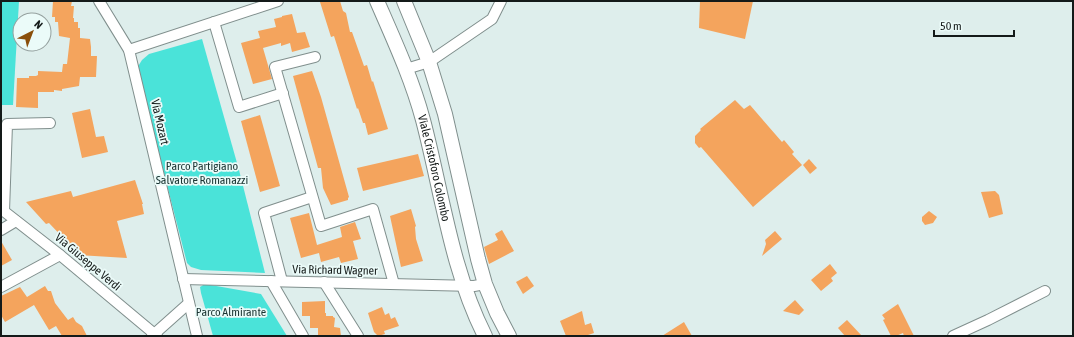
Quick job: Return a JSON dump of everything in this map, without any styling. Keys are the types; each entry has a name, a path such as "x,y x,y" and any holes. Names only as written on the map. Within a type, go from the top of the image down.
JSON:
{"main road":[{"name":"Viale Cristoforo Colombo","path":"377,1 406,69 423,119 464,286 485,336"},
{"name":"Viale Cristoforo Colombo","path":"404,1 429,62 445,114 485,284 509,336"}],"street":[{"name":"Via Mozart","path":"99,1 130,50 197,336"},
{"path":"130,50 278,1"},
{"path":"406,69 429,62 492,19 501,1"},
{"path":"214,22 239,107 283,93"},
{"path":"315,57 275,67 321,226 373,209 394,284"},
{"path":"2,210 7,124 50,123"},
{"path":"282,281 264,213 312,197"},
{"name":"Via Giuseppe Verdi","path":"2,210 60,255 155,335"},
{"path":"1,230 16,221"},
{"path":"1,287 60,255"},
{"name":"Via Richard Wagner","path":"183,279 464,286 485,284"},
{"path":"271,281 303,336"},
{"path":"324,282 358,336"},
{"path":"953,336 1045,291"},
{"path":"155,335 189,303"}],"green space":[{"path":"1,1 19,1 18,12 12,12 12,52 16,52 13,105 1,105"},
{"name":"Parco Partigiano Salvatore Romanazzi","path":"202,39 239,170 265,273 201,270 191,267 187,263 137,68 142,60 149,54"},
{"name":"Parco Almirante","path":"205,284 261,294 287,336 213,336 200,287"}],"building":[{"path":"53,1 72,1 71,6 74,6 73,18 74,22 78,22 78,28 80,28 80,38 90,39 91,56 97,56 96,77 80,77 79,86 62,89 62,91 54,90 54,92 38,92 38,108 16,107 17,78 29,78 29,76 36,76 38,75 38,71 62,72 63,64 67,64 70,38 59,36 58,22 55,22 55,17 52,17"},
{"path":"340,1 343,11 346,13 350,32 352,32 364,66 367,65 388,129 368,135 365,123 363,123 358,108 357,109 334,36 331,37 320,2"},
{"path":"700,1 753,1 745,39 699,28"},
{"path":"292,14 297,33 305,32 310,47 292,52 290,43 281,46 281,43 263,48 272,79 253,84 241,43 260,38 258,31 276,27 274,19"},
{"path":"312,71 321,97 349,197 348,200 331,205 323,188 321,168 318,168 293,76"},
{"path":"735,100 744,109 750,105 782,142 784,140 794,152 792,154 802,165 753,207 701,147 699,148 695,143 695,136 701,130 700,129"},
{"path":"90,109 96,137 104,136 108,152 82,158 72,113"},
{"path":"260,115 280,186 260,192 241,121"},
{"path":"418,154 424,176 363,191 357,168"},
{"path":"809,159 817,168 810,174 803,165"},
{"path":"135,180 143,204 144,214 117,221 127,258 78,255 49,223 46,224 26,202 71,191 73,197"},
{"path":"995,191 999,195 1003,214 989,218 981,192"},
{"path":"411,209 416,226 416,239 423,261 401,267 390,216"},
{"path":"929,211 937,217 933,223 925,225 922,221 922,217"},
{"path":"309,213 317,245 342,237 340,227 355,222 361,239 353,241 358,259 341,263 339,257 321,262 319,253 301,258 290,218"},
{"path":"502,230 514,251 489,264 484,247 498,240 495,234"},
{"path":"775,231 782,239 762,256 766,244 765,240"},
{"path":"1,241 12,260 1,266"},
{"path":"830,264 837,273 831,278 833,281 821,291 811,280"},
{"path":"527,276 534,286 523,294 516,282"},
{"path":"45,286 48,291 51,291 55,303 68,320 73,317 76,322 82,326 87,336 62,336 56,326 49,330 34,305 5,322 1,315 1,296 20,287 27,297"},
{"path":"795,300 804,310 799,315 783,311"},
{"path":"325,301 326,316 333,316 335,318 334,327 340,328 341,336 318,336 318,328 310,328 310,316 302,316 302,302"},
{"path":"898,304 914,336 904,336 903,333 896,336 891,336 883,320 885,319 882,315"},
{"path":"382,307 385,315 389,313 391,319 395,317 399,326 384,331 385,334 378,336 374,332 368,313"},
{"path":"582,311 585,325 591,323 594,333 585,336 566,336 560,321"},
{"path":"847,320 862,336 845,336 838,328"},
{"path":"684,322 692,336 662,336"}]}
